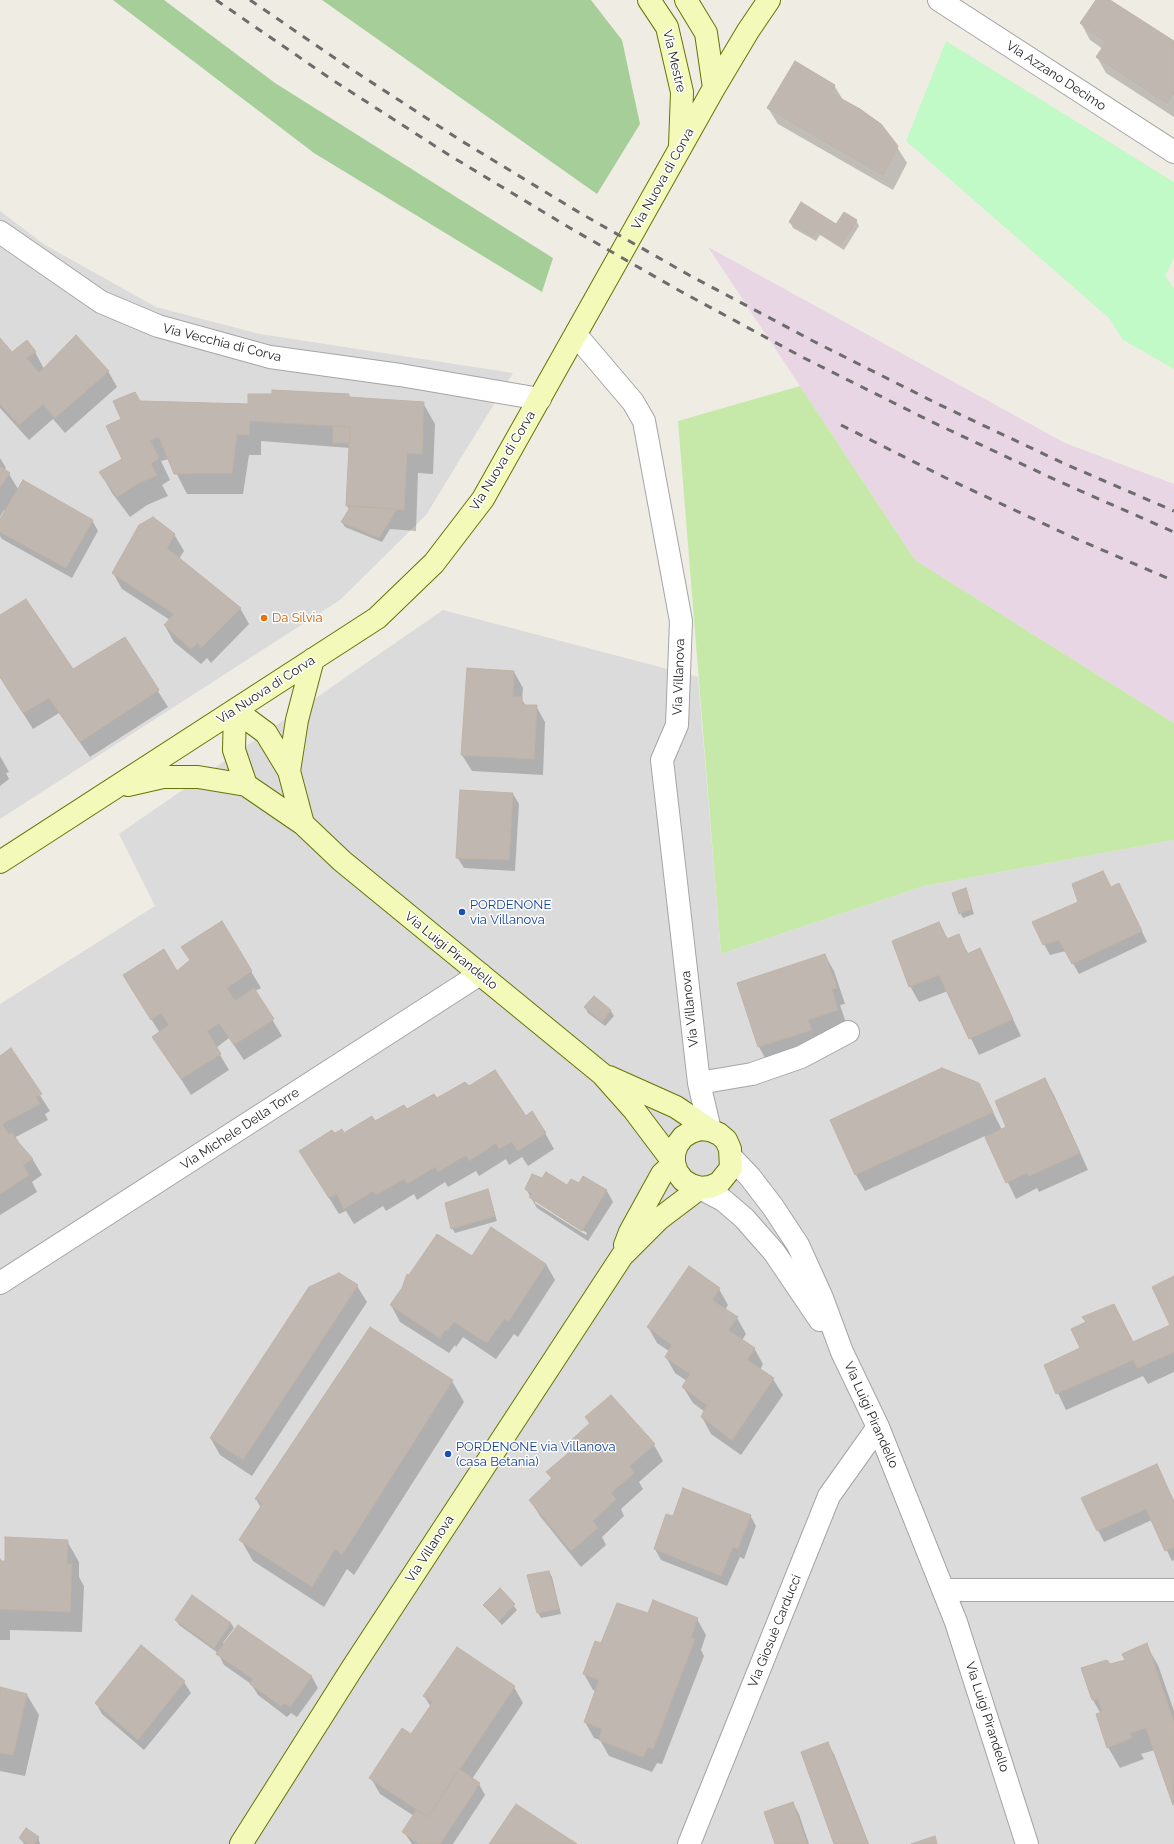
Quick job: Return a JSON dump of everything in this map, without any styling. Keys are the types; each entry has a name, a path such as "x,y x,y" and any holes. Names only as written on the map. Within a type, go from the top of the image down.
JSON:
{"street":[{"name":"Via Mestre","path":"649,0 667,27 682,92 679,151"},
{"path":"686,0 706,33 714,88"},
{"name":"Via Nuova di Corva","path":"0,862 378,618 434,563 483,498 714,88 748,31 769,0"},
{"name":"Via Azzano Decimo","path":"939,0 1174,152"},
{"name":"Via Vecchia di Corva","path":"0,232 101,302 158,326 270,357 400,375 540,399"},
{"name":"Via Villanova","path":"576,335 633,402 644,421 681,622 677,725 662,760 699,1083 710,1130"},
{"path":"289,772 297,720 313,660"},
{"path":"235,710 266,733 289,772 303,824"},
{"path":"235,710 234,750 246,785"},
{"name":"Via Luigi Pirandello","path":"111,790 163,777 198,776 246,785 303,824 342,861 602,1074 634,1110 674,1163 677,1172 683,1180 734,1208 769,1246 842,1352"},
{"name":"Via Michele Della Torre","path":"0,1283 480,974"},
{"path":"699,1083 759,1072 801,1057 848,1032"},
{"name":"Via Luigi Pirandello","path":"602,1074 676,1107 726,1140 732,1158 759,1189 798,1245 822,1298 842,1352 878,1427 944,1590 956,1622 1027,1844"},
{"path":"674,1163 674,1154 677,1145 683,1137 700,1129 710,1130"},
{"path":"700,1188 710,1187 719,1183 731,1168 732,1158"},
{"name":"Via Villanova","path":"622,1256 630,1232 662,1174 674,1163"},
{"name":"Via Villanova","path":"241,1844 354,1667 622,1256 659,1219 700,1188"},
{"name":"Via Giosuè Carducci","path":"689,1844 829,1496 878,1427"},
{"path":"944,1590 1174,1590"}],"shaded area":[{"path":"0,211 45,245 156,307 260,334 513,373 426,515 340,600 0,819"},
{"path":"708,247 1065,443 1174,484 1174,723 915,560"},
{"path":"443,610 698,677 721,954 924,886 1174,840 1174,1844 0,1844 0,1004 155,906 119,834"}],"green space":[{"path":"113,0 164,0 275,83 553,258 542,292 314,153"},
{"path":"322,0 591,0 622,40 640,124 597,194"},
{"path":"946,41 1174,182 1174,258 1165,276 1174,288 1174,369 1123,340 1109,318 906,141"},
{"path":"800,386 915,560 1174,723 1174,840 924,886 721,954 678,421"}],"building":[{"path":"1096,0 1110,0 1174,41 1174,93 1167,103 1096,57 1106,42 1080,23"},
{"path":"795,61 835,85 831,93 860,109 881,124 898,146 883,175 767,108"},
{"path":"801,202 836,224 844,212 857,220 841,245 817,231 813,237 789,222"},
{"path":"76,335 109,371 55,418 43,404 19,425 0,404 0,338 12,352 27,340 36,352 26,358 39,373"},
{"path":"272,390 349,394 349,397 424,402 422,454 407,453 404,510 346,506 350,427 250,421 249,435 237,434 232,473 174,474 159,437 150,440 159,458 151,464 157,475 135,485 117,497 99,472 122,459 106,426 121,419 113,401 135,392 140,401 248,404 248,394 272,394"},
{"path":"333,426 350,427 350,443 333,443"},
{"path":"0,466 10,473 0,487"},
{"path":"23,480 93,520 66,568 0,532 0,519"},
{"path":"351,506 397,509 379,538 341,522"},
{"path":"153,517 175,534 167,548 241,608 201,648 198,643 191,649 164,625 174,614 112,573 139,525"},
{"path":"26,599 73,669 125,637 159,690 80,742 49,698 23,713 0,677 0,615"},
{"path":"467,668 514,671 513,696 522,697 522,705 537,705 534,759 461,755"},
{"path":"460,790 513,793 509,860 456,858"},
{"path":"1103,871 1111,887 1119,883 1142,931 1072,964 1059,940 1043,945 1032,922 1078,902 1072,884"},
{"path":"966,888 972,909 959,914 952,893"},
{"path":"222,921 252,971 227,988 235,1001 254,988 274,1019 234,1045 219,1023 207,1031 221,1054 181,1079 152,1037 169,1025 161,1013 151,1020 123,975 164,949 177,971 190,960 181,947"},
{"path":"939,922 947,939 959,934 967,954 980,948 1013,1019 969,1039 939,975 909,987 892,941"},
{"path":"825,954 837,988 832,989 838,1010 808,1020 812,1030 758,1047 737,983"},
{"path":"594,996 611,1010 602,1022 584,1007"},
{"path":"11,1048 42,1094 36,1097 40,1104 2,1124 9,1135 12,1132 19,1143 33,1159 23,1165 29,1175 0,1194 0,1056"},
{"path":"942,1068 979,1083 993,1112 855,1175 830,1120"},
{"path":"495,1070 526,1116 532,1111 546,1133 518,1151 512,1142 499,1149 496,1143 469,1161 466,1155 438,1172 435,1167 407,1184 404,1179 376,1195 373,1191 344,1209 337,1194 329,1198 299,1151 332,1130 335,1133 342,1129 344,1133 372,1116 375,1121 404,1105 407,1109 434,1094 437,1098 465,1082 469,1086"},
{"path":"1045,1078 1080,1153 1029,1176 1027,1173 1006,1183 985,1137 1006,1127 995,1101"},
{"path":"546,1172 567,1185 571,1179 579,1183 583,1176 607,1190 582,1231 529,1197 532,1194 525,1189 532,1174 542,1178"},
{"path":"488,1189 495,1216 451,1229 445,1203"},
{"path":"491,1227 546,1264 509,1321 504,1319 487,1343 454,1322 447,1331 445,1330 440,1338 390,1305 402,1288 407,1274 409,1275 437,1234 472,1256"},
{"path":"689,1266 720,1288 712,1300 738,1317 728,1330 755,1348 747,1360 774,1378 732,1440 701,1417 707,1405 682,1387 690,1374 665,1357 672,1345 647,1327"},
{"path":"339,1273 358,1285 243,1460 210,1438 309,1287"},
{"path":"1174,1276 1174,1352 1138,1368 1133,1360 1056,1394 1044,1365 1080,1348 1071,1329 1086,1322 1082,1317 1114,1304 1133,1342 1170,1325 1152,1287"},
{"path":"370,1327 453,1380 342,1555 335,1549 312,1587 239,1540 263,1503 255,1499"},
{"path":"611,1395 655,1444 630,1466 634,1473 611,1493 616,1499 593,1521 598,1528 571,1551 529,1500 552,1478 546,1472 572,1450 566,1445 590,1423 585,1417"},
{"path":"1157,1464 1174,1502 1174,1547 1165,1551 1146,1509 1097,1531 1081,1498"},
{"path":"683,1488 751,1515 738,1549 733,1547 721,1576 654,1549 666,1514 673,1516"},
{"path":"5,1537 68,1540 67,1564 72,1564 70,1612 0,1609 0,1561 5,1561"},
{"path":"549,1571 559,1609 537,1613 527,1575"},
{"path":"500,1588 515,1604 499,1621 483,1605"},
{"path":"192,1595 231,1623 214,1648 175,1620"},
{"path":"653,1600 698,1618 691,1637 695,1639 653,1749 648,1747 643,1757 599,1740 602,1729 584,1722 599,1680 583,1674 595,1641 601,1643 617,1603 648,1613"},
{"path":"238,1625 312,1676 290,1707 284,1703 281,1706 250,1684 253,1679 216,1654"},
{"path":"1147,1643 1174,1723 1173,1805 1146,1728 1130,1733 1132,1738 1107,1748 1096,1714 1102,1712 1098,1699 1092,1700 1081,1668 1107,1660 1110,1664 1125,1660 1122,1654"},
{"path":"141,1645 185,1681 138,1740 95,1703"},
{"path":"457,1647 515,1686 428,1817 369,1778 402,1728 411,1734 433,1702 423,1696"},
{"path":"0,1687 27,1694 13,1755 0,1753"},
{"path":"828,1742 868,1844 834,1844 801,1752"},
{"path":"459,1769 480,1783 440,1844 419,1844 402,1832 417,1809 428,1817"},
{"path":"793,1802 807,1844 775,1844 764,1812"},
{"path":"516,1804 577,1844 489,1844"},
{"path":"26,1828 39,1837 34,1844 28,1844 19,1838"},
{"path":"935,1836 937,1844 911,1844"}],"railway":[{"path":"216,0 331,79 449,155 570,228 680,291 804,358 930,421 1058,481 1174,532"},
{"path":"250,0 342,63 460,140 580,213 689,275 813,341 938,404 1065,464 1174,511"},
{"path":"841,425 946,478 1070,536 1174,581"}],"place":[{"name":"Da Silvia","path":"264,618"},
{"name":"PORDENONE via Villanova","path":"462,912"},
{"name":"PORDENONE via Villanova (casa Betania)","path":"448,1454"}]}
